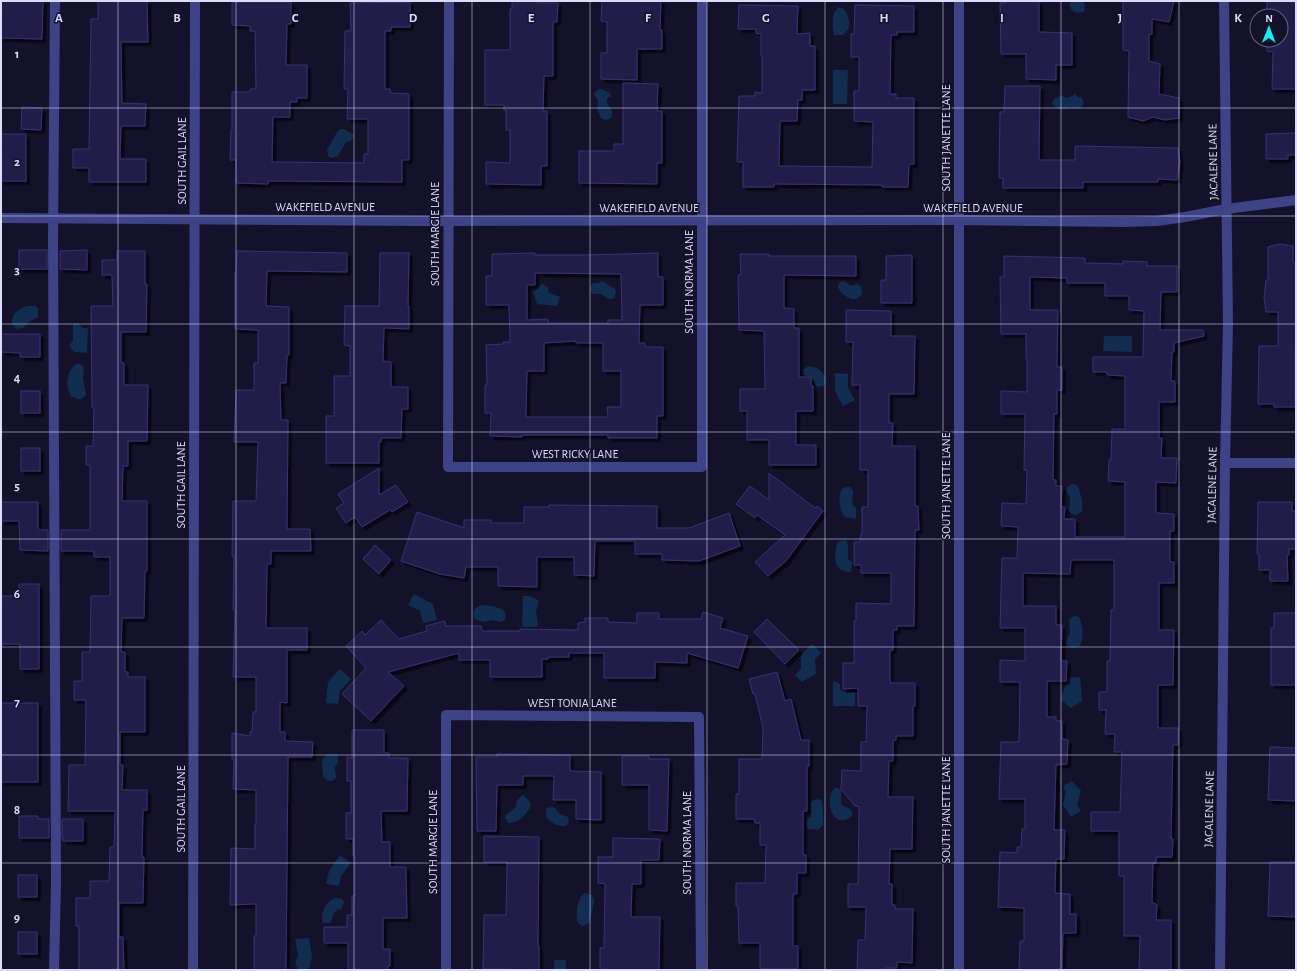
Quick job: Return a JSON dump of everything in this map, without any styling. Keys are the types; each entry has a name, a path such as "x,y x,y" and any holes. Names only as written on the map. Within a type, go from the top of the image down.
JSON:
{"street":[{"path":"54,970 56,875 53,219 55,1"},
{"name":"SOUTH GAIL LANE","path":"193,970 195,1"},
{"name":"SOUTH MARGIE LANE","path":"448,467 449,1"},
{"name":"SOUTH NORMA LANE","path":"702,1 702,466"},
{"name":"SOUTH JANETTE LANE","path":"959,1 959,970"},
{"name":"JACALENE LANE","path":"1220,970 1225,463 1228,323 1224,1"},
{"name":"WAKEFIELD AVENUE","path":"1,218 448,221 959,220 1157,222 1226,209 1296,200"},
{"path":"1225,463 1296,463"},
{"name":"WEST RICKY LANE","path":"448,467 702,466"},
{"name":"SOUTH MARGIE LANE","path":"446,715 446,970"},
{"name":"WEST TONIA LANE","path":"446,715 699,716"},
{"name":"SOUTH NORMA LANE","path":"699,716 700,970"}],"water":[{"path":"1070,1 1083,1 1085,7 1084,12 1072,10 1070,7"},
{"path":"840,7 848,15 849,27 843,35 834,35 833,15"},
{"path":"833,70 848,70 847,104 833,104"},
{"path":"601,89 610,93 611,97 608,97 607,103 612,111 612,114 611,118 606,120 601,118 597,109 598,100 594,94 597,90"},
{"path":"1075,94 1083,99 1083,105 1081,108 1058,109 1052,104 1053,100 1062,95 1067,98"},
{"path":"340,129 344,129 354,135 351,141 346,142 338,156 332,158 328,156 327,150"},
{"path":"602,281 615,289 616,292 614,298 609,299 602,294 594,294 590,292 590,287 593,283"},
{"path":"843,281 850,286 857,284 860,286 862,289 861,295 858,298 853,299 844,295 838,287"},
{"path":"542,284 548,287 548,292 560,297 557,306 537,304 533,292"},
{"path":"27,306 35,306 38,308 38,317 30,321 23,328 17,329 12,324 13,317 18,310"},
{"path":"73,323 78,323 83,328 88,328 87,353 74,352 69,345 73,341"},
{"path":"1104,336 1132,336 1132,352 1103,351"},
{"path":"76,364 80,364 84,367 83,379 86,394 80,399 71,396 67,384 68,375"},
{"path":"808,366 819,369 822,372 825,378 824,386 818,387 814,384 812,377 804,375 803,370"},
{"path":"835,373 848,374 848,388 855,400 843,406 835,391"},
{"path":"1072,484 1078,486 1082,500 1082,512 1076,515 1069,511 1070,499 1067,492 1067,487"},
{"path":"850,487 853,491 852,503 856,508 856,519 845,517 841,509 840,494 843,488"},
{"path":"846,540 848,544 848,559 852,562 851,572 841,570 835,559 837,543"},
{"path":"414,594 433,604 437,620 423,623 420,611 408,605"},
{"path":"523,596 530,596 539,601 536,612 538,625 536,627 523,627 522,625"},
{"path":"482,605 501,609 506,614 505,620 500,622 493,620 483,622 476,620 473,613 477,607"},
{"path":"1074,616 1079,617 1082,639 1080,646 1074,648 1068,646 1066,642 1070,632 1069,620"},
{"path":"812,644 821,653 815,659 816,674 802,682 795,675 801,669 801,655"},
{"path":"340,669 351,679 340,691 338,704 326,703 328,682"},
{"path":"1080,677 1082,701 1071,708 1060,699 1069,678"},
{"path":"834,681 840,684 840,689 844,692 855,692 855,706 833,706"},
{"path":"328,754 338,755 338,762 335,767 336,777 331,781 325,779 323,775 323,758"},
{"path":"1072,781 1081,791 1077,805 1081,811 1071,817 1063,805 1066,792 1063,786"},
{"path":"835,788 841,790 841,804 852,811 852,816 845,820 840,820 835,817 830,806 830,799"},
{"path":"523,795 530,802 530,808 520,819 515,822 508,823 505,818 506,815 516,807 517,800"},
{"path":"818,799 822,801 823,825 818,830 807,829 807,819 811,817 810,805 812,801"},
{"path":"547,808 555,808 560,814 568,817 569,822 567,825 559,826 548,819 546,816"},
{"path":"340,855 351,863 341,876 339,886 326,884 329,871"},
{"path":"585,893 592,895 594,901 590,922 583,926 578,923 577,911 578,902"},
{"path":"336,898 342,899 344,902 341,910 338,909 334,913 330,923 323,923 323,911 329,901"},
{"path":"309,938 312,957 309,970 298,969 295,963 298,955 295,939"},
{"path":"554,960 566,960 566,970 554,970"}],"building":[{"path":"1,1 43,1 42,39 1,38"},
{"path":"98,1 147,1 148,42 121,42 122,103 146,104 145,126 121,126 120,159 146,159 146,182 89,182 89,168 73,168 73,149 89,149 91,19 98,19"},
{"path":"512,1 558,3 557,22 553,22 553,76 544,76 543,111 547,111 547,166 541,166 541,185 486,184 486,162 510,163 510,130 506,130 506,110 504,110 504,105 485,105 485,50 510,50 510,9 512,9"},
{"path":"602,1 661,1 660,30 662,30 662,49 637,49 637,80 601,79 601,53 607,53 607,22 601,21"},
{"path":"1005,1 1039,1 1039,32 1072,33 1072,65 1056,65 1056,80 1026,79 1026,54 1001,54 1000,3 1005,3"},
{"path":"1123,1 1174,1 1169,22 1152,19 1152,34 1149,35 1149,61 1160,64 1159,94 1179,98 1179,118 1165,120 1153,117 1143,121 1128,117 1129,51 1123,50"},
{"path":"1267,1 1296,1 1296,89 1272,89 1273,52 1267,51 1267,48 1289,48 1289,8 1267,8"},
{"path":"232,2 291,2 291,24 287,24 286,65 307,65 307,98 297,98 297,102 290,102 290,117 273,117 272,162 364,163 364,154 368,154 368,119 347,119 348,89 344,89 345,31 351,31 350,3 410,2 410,27 391,27 391,31 385,31 385,89 390,89 391,93 409,94 409,160 402,160 402,182 268,181 268,184 236,183 236,160 230,160 232,92 250,92 250,89 256,89 255,31 250,31 250,26 232,25"},
{"path":"739,5 798,6 797,34 810,33 810,46 815,46 815,90 802,90 802,100 798,100 797,121 780,121 779,166 872,167 873,122 854,121 854,91 859,91 859,57 851,57 851,34 854,34 855,5 914,6 914,32 897,32 897,35 891,35 890,94 896,94 896,98 914,98 914,164 909,164 908,187 882,187 882,185 774,184 774,187 743,187 743,162 737,162 739,96 755,96 755,92 762,93 762,56 761,34 756,33 756,29 738,29"},
{"path":"623,83 658,84 657,111 662,111 662,163 657,163 657,184 579,183 579,151 614,151 614,144 623,144"},
{"path":"1005,86 1040,86 1039,160 1075,160 1075,146 1178,148 1180,162 1177,180 1158,179 1158,182 1083,182 1083,188 1003,188 1003,178 999,178 1000,112 1004,112"},
{"path":"22,107 42,108 41,130 21,129"},
{"path":"1296,133 1296,155 1288,155 1288,159 1266,159 1266,134"},
{"path":"1,134 26,134 26,181 1,181"},
{"path":"1280,244 1293,246 1293,262 1296,263 1295,407 1274,407 1274,404 1258,404 1259,346 1278,346 1278,312 1266,312 1264,298 1266,280 1268,280 1268,247"},
{"path":"19,250 47,250 47,269 19,269"},
{"path":"87,250 87,270 60,269 60,251"},
{"path":"117,251 145,251 145,284 147,284 146,332 121,332 121,363 124,363 124,385 148,385 147,441 128,441 128,466 123,466 122,501 147,501 147,571 145,571 144,618 122,618 121,652 125,652 125,672 128,672 128,677 145,677 145,732 120,732 120,765 123,765 122,790 147,790 147,810 143,810 143,903 119,903 119,937 123,937 124,970 79,970 79,926 76,926 76,898 90,898 90,881 109,881 110,847 114,847 115,811 68,811 69,765 85,765 86,700 74,700 74,681 82,681 82,652 90,652 91,596 110,596 110,557 94,557 94,551 61,551 61,530 90,530 90,465 86,465 86,446 93,446 94,408 92,408 91,306 113,306 112,275 102,275 102,260 117,260"},
{"path":"237,251 347,253 347,272 267,271 266,306 289,307 289,355 287,355 286,383 280,383 281,420 288,420 287,529 310,529 311,551 271,551 271,564 267,564 266,628 307,628 307,650 287,650 287,703 280,702 280,732 285,732 285,741 313,742 312,757 288,757 286,970 254,970 256,904 230,905 231,848 255,849 256,824 256,790 233,789 234,759 232,759 232,733 250,736 250,732 252,732 253,712 256,712 256,677 233,677 235,610 233,610 234,556 232,556 233,501 256,501 258,442 234,442 236,390 254,390 254,363 258,363 258,330 235,329 235,272 236,273"},
{"path":"380,253 409,253 409,329 384,328 383,361 391,362 391,387 408,387 408,409 402,409 401,438 381,438 381,442 379,442 379,463 326,463 326,416 334,416 334,376 350,376 350,346 344,345 345,306 379,306"},
{"path":"535,253 535,255 585,255 658,253 658,277 663,277 663,305 640,305 639,343 645,343 645,347 663,347 663,416 657,416 657,438 608,438 608,435 522,435 522,437 490,436 491,413 485,413 485,385 487,385 486,345 510,342 509,305 486,305 486,276 492,276 492,254","holes":["535,273 621,274 622,320 608,320 608,323 548,323 548,319 527,320 527,285 535,285","576,341 576,343 603,343 603,371 621,371 621,407 607,407 608,417 526,417 527,371 544,371 544,343"]},
{"path":"740,254 769,254 769,256 856,256 856,276 784,275 784,308 794,309 794,328 799,328 799,377 811,377 811,386 813,386 813,411 796,411 796,445 816,445 816,465 769,465 769,440 747,440 747,411 740,411 740,389 765,389 764,331 739,330 738,275 741,275"},
{"path":"912,255 912,303 881,303 881,280 886,280 886,256"},
{"path":"1004,256 1085,258 1085,263 1123,264 1123,261 1147,262 1147,266 1177,266 1177,292 1161,292 1160,330 1203,330 1204,336 1174,343 1174,352 1172,352 1171,381 1175,381 1175,402 1159,402 1159,438 1162,438 1161,458 1177,458 1176,483 1156,482 1156,513 1174,514 1174,531 1170,531 1170,562 1174,562 1174,583 1159,583 1159,630 1174,630 1173,685 1158,685 1158,728 1178,728 1178,745 1173,745 1172,857 1156,857 1156,863 1153,863 1152,902 1157,905 1156,920 1171,920 1171,970 1139,970 1140,936 1124,936 1124,876 1119,876 1119,831 1091,831 1091,812 1120,812 1122,752 1114,752 1115,734 1105,734 1106,710 1099,710 1099,692 1107,692 1107,661 1110,661 1111,610 1114,610 1114,560 1071,560 1070,574 1023,573 1023,606 1056,606 1056,625 1062,625 1061,661 1067,661 1066,681 1047,681 1047,717 1056,717 1056,721 1062,721 1062,739 1068,740 1067,764 1056,765 1054,830 1065,830 1064,859 1056,859 1055,893 1070,894 1070,914 1076,914 1076,933 1063,933 1062,970 1019,970 1020,941 1024,941 1024,908 998,907 1000,852 1017,853 1017,847 1021,847 1022,829 1025,829 1025,799 999,799 1001,742 1019,742 1020,682 1000,682 1000,660 1025,661 1025,628 1000,628 1002,558 1017,558 1018,527 1001,526 1002,503 1026,504 1027,470 1024,470 1025,414 1001,414 1001,391 1027,392 1026,334 1001,334 1000,277 1004,277","holes":["1030,277 1067,278 1067,283 1105,283 1105,296 1129,296 1129,310 1144,311 1143,357 1093,357 1093,372 1107,372 1107,375 1125,376 1125,429 1112,429 1111,460 1109,460 1108,481 1125,482 1125,537 1075,537 1075,519 1064,519 1065,507 1061,507 1062,486 1056,486 1056,480 1053,480 1054,414 1057,414 1057,390 1062,390 1062,367 1057,367 1058,310 1030,310"]},
{"path":"846,310 891,311 891,336 915,336 914,394 889,394 889,423 893,423 892,446 915,446 915,506 918,506 919,530 915,530 914,626 897,626 897,630 893,630 893,650 890,650 890,683 915,683 913,736 896,736 896,740 893,740 893,761 889,761 888,797 913,797 912,849 890,849 889,884 892,884 892,905 895,905 895,909 913,909 912,963 897,962 897,968 885,968 885,970 857,970 858,940 865,940 866,907 848,907 848,884 858,884 859,807 855,806 841,789 842,770 861,771 861,742 866,742 867,706 858,706 858,688 843,689 843,663 854,663 854,621 856,621 856,603 891,604 891,573 861,573 861,565 854,565 854,542 860,542 862,534 862,507 868,507 868,470 860,470 860,385 852,385 853,342 846,342"},
{"path":"1,334 40,334 40,357 20,357 20,353 1,352"},
{"path":"21,391 40,391 40,413 21,413"},
{"path":"21,448 40,448 40,471 21,471"},
{"path":"379,468 379,495 396,485 408,502 392,512 390,510 362,527 355,517 346,523 336,508 344,503 338,494"},
{"path":"769,473 815,508 817,506 823,511 786,561 768,576 755,562 785,535 757,515 755,518 736,504 750,486 769,500"},
{"path":"1,502 38,502 38,528 39,530 48,530 48,551 20,550 19,521 1,521"},
{"path":"1258,502 1292,502 1292,511 1296,511 1296,549 1289,549 1289,555 1287,555 1288,581 1270,581 1270,570 1259,570 1259,554 1257,554"},
{"path":"549,505 657,506 657,528 689,528 729,513 740,546 699,561 662,560 662,554 635,554 635,541 595,541 594,576 574,575 574,557 537,557 537,587 498,586 498,567 466,567 464,578 440,574 401,561 417,512 464,528 464,520 491,520 491,523 524,523 524,507 549,507"},
{"path":"375,545 391,560 379,574 363,559"},
{"path":"19,584 39,584 39,669 20,669 20,644 1,644 1,596 19,596"},
{"path":"703,612 723,618 720,628 748,636 738,668 687,653 687,663 655,662 655,678 604,678 604,653 569,653 569,657 548,657 548,659 542,659 542,677 490,677 490,660 459,660 459,653 388,672 404,686 371,721 342,694 366,668 346,646 362,631 365,635 381,620 399,639 427,631 426,626 445,621 446,626 481,626 482,631 520,631 520,629 578,630 578,623 585,622 585,618 608,618 608,622 637,623 637,613 659,613 659,619 701,619"},
{"path":"1274,613 1296,613 1296,685 1271,685 1271,628 1274,627"},
{"path":"767,619 799,650 785,664 754,632"},
{"path":"777,672 785,701 791,699 801,740 809,740 809,766 807,766 807,811 803,811 803,855 806,855 806,873 797,873 797,894 793,894 793,946 798,946 798,969 760,969 760,943 739,943 738,906 736,906 736,883 765,883 766,845 760,845 760,823 755,823 754,819 736,819 736,794 739,794 739,759 762,759 763,728 755,694 753,694 749,679"},
{"path":"1,703 38,703 38,782 1,782"},
{"path":"352,730 384,730 384,753 389,753 389,758 408,758 407,811 381,811 382,842 390,842 390,867 406,867 407,918 383,918 383,949 390,949 390,966 388,966 388,970 348,970 348,943 324,943 324,927 347,927 347,915 352,915 352,896 355,896 355,856 353,855 353,839 346,839 346,813 351,813 351,781 347,781 347,757 352,758"},
{"path":"1270,747 1296,748 1296,801 1268,800"},
{"path":"497,754 570,755 570,771 601,772 601,820 576,819 576,800 553,800 554,776 523,776 523,785 497,785 496,831 477,831 476,757 497,757"},
{"path":"622,756 649,756 649,759 669,759 667,831 649,830 649,785 622,785"},
{"path":"19,816 38,816 38,819 49,819 49,838 19,838"},
{"path":"62,819 83,819 83,841 63,841"},
{"path":"484,836 539,837 539,970 483,969 484,915 506,915 507,862 484,862"},
{"path":"613,838 660,839 659,860 641,860 641,884 632,884 631,917 660,917 659,970 600,970 600,948 604,948 605,884 598,883 598,857 613,857"},
{"path":"1270,862 1296,862 1296,917 1268,916"},
{"path":"18,875 37,875 37,897 18,897"},
{"path":"18,932 37,932 37,954 18,954"}]}
